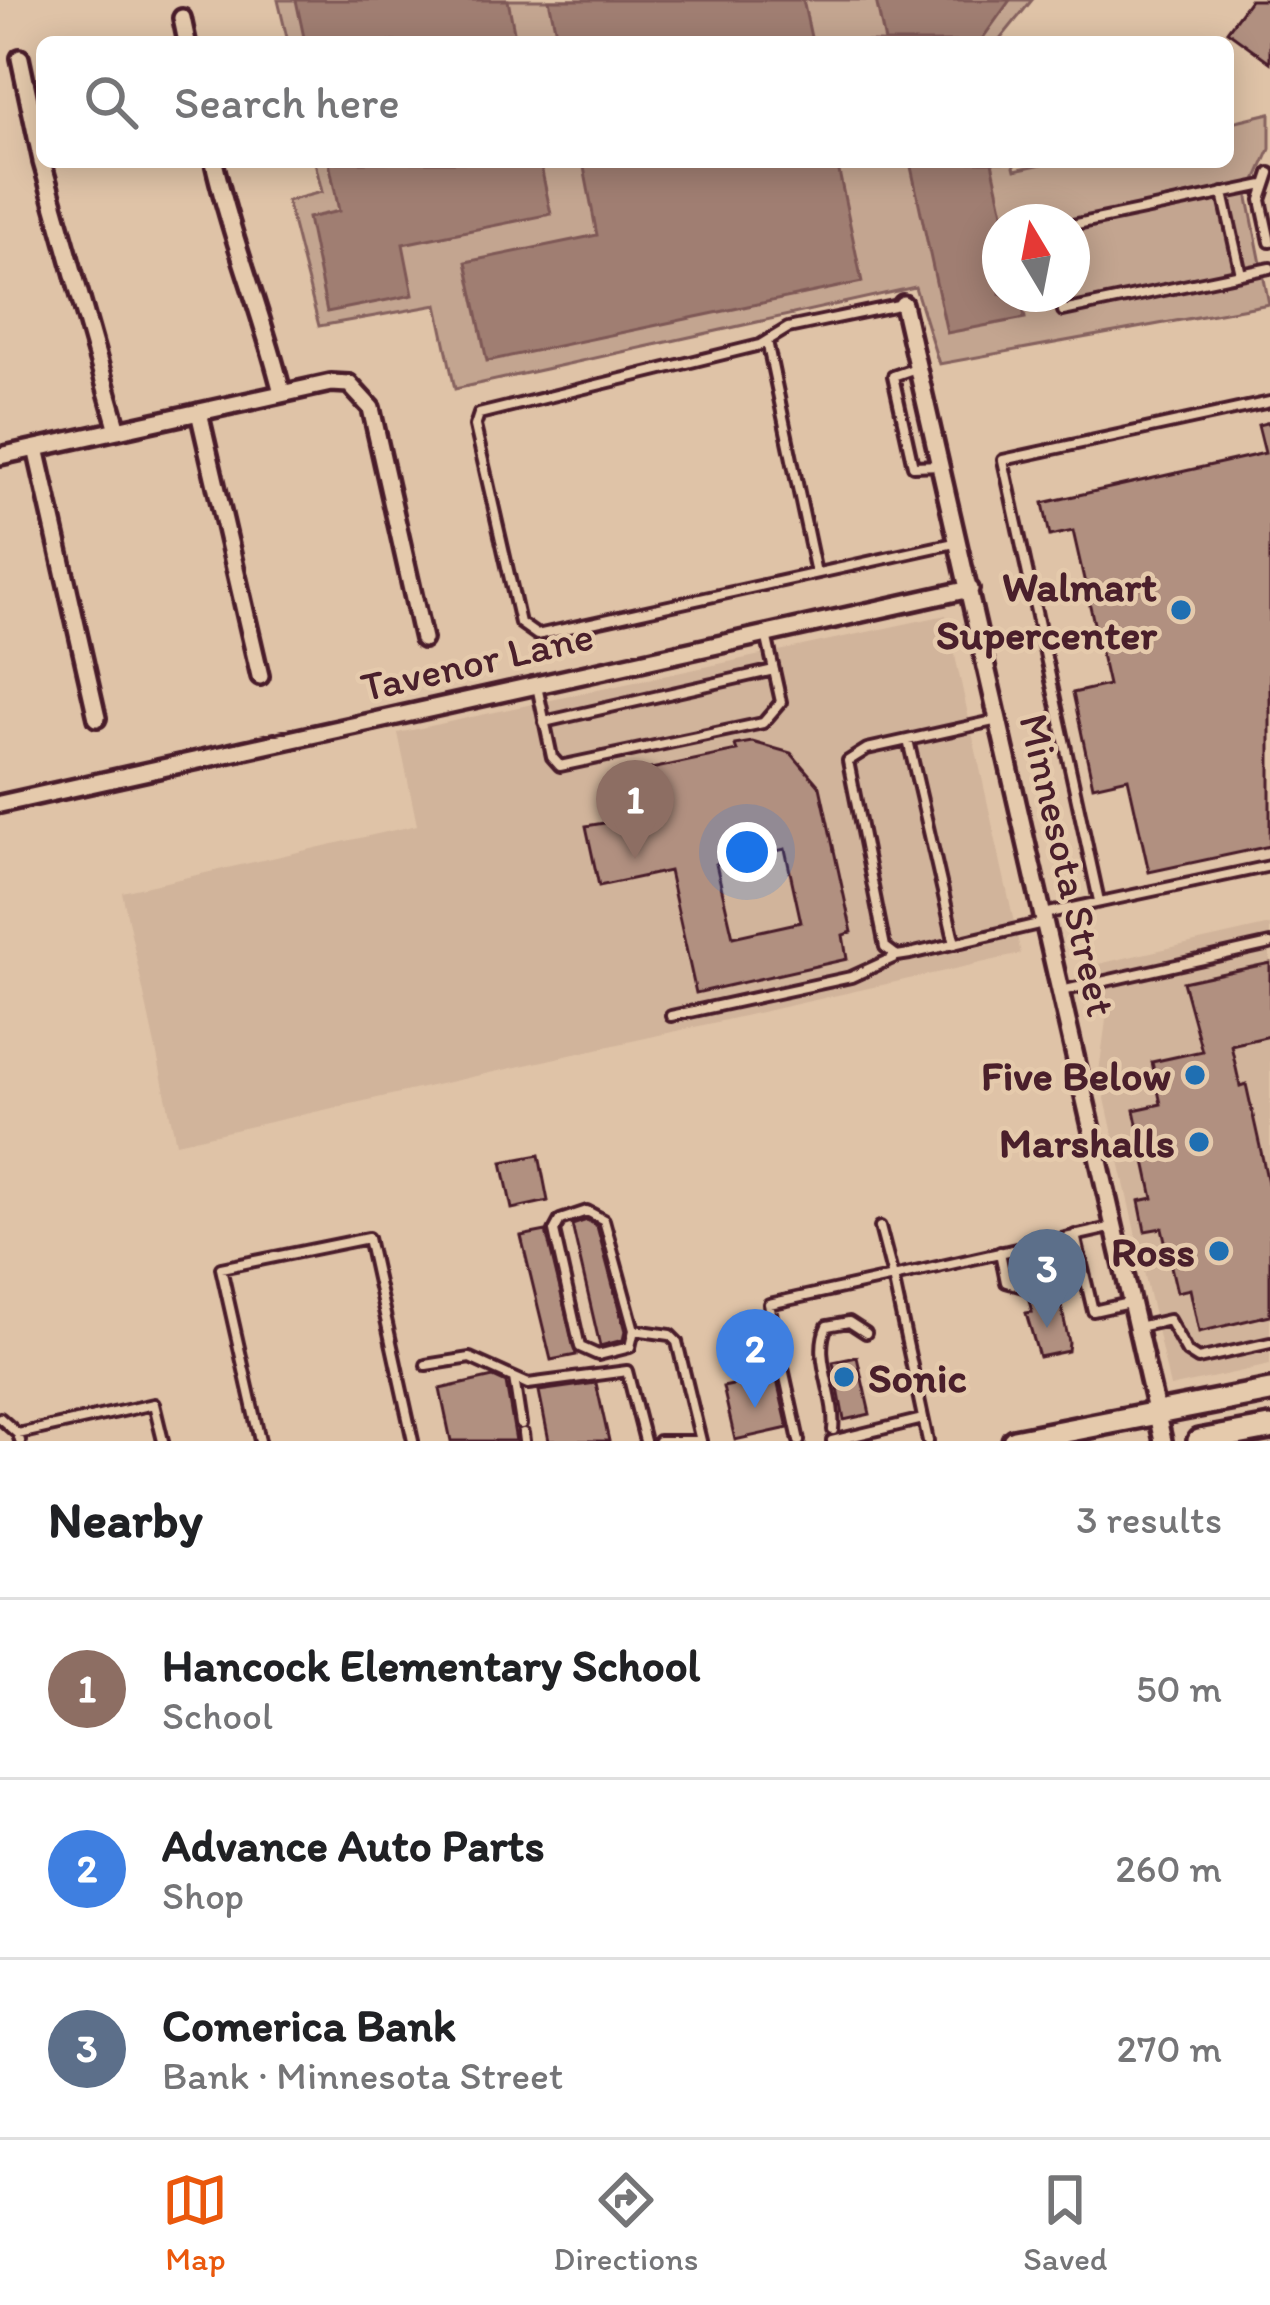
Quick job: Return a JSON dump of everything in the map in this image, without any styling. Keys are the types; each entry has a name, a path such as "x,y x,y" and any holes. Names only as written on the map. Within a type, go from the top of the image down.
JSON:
{"main road":[{"path":"1014,1441 1270,1391"},
{"path":"1199,1441 1270,1428"}],"street":[{"path":"182,18 186,36"},
{"path":"20,58 36,134"},
{"path":"44,168 118,430"},
{"path":"216,168 232,234 260,302 282,393"},
{"name":"Minnesota Street","path":"904,304 1163,1441"},
{"path":"0,456 341,382 362,392 371,408 423,640"},
{"path":"199,412 260,676"},
{"path":"37,448 97,718"},
{"name":"Tavenor Lane","path":"0,804 970,589"}],"lane":[{"path":"1270,173 1261,200 1270,242"},
{"path":"1090,221 1264,184"},
{"path":"1223,193 1241,274"},
{"path":"1090,306 1270,268"},
{"path":"904,304 788,328 767,340 479,414 475,426 520,622 537,634 960,542"},
{"path":"767,340 816,573"},
{"path":"921,367 892,376 893,381 913,466 943,465"},
{"path":"1100,901 1003,460 1270,402"},
{"path":"536,685 555,763 569,767 763,723 781,701 766,634"},
{"path":"544,722 774,670"},
{"path":"897,956 884,947 846,769 856,753 999,719"},
{"path":"908,740 955,944"},
{"path":"671,1016 850,977 897,956 1100,901 1270,866"},
{"path":"1059,992 1270,944"},
{"path":"587,1211 604,1220 634,1330 630,1347 598,1355 580,1347 556,1249 554,1231 560,1220 587,1211"},
{"path":"880,1227 928,1441"},
{"path":"799,1441 769,1304 1114,1227"},
{"path":"1075,1235 1093,1310 1131,1302"},
{"path":"260,1441 221,1268 368,1238 413,1441"},
{"path":"1000,1252 1006,1282 1027,1288"},
{"path":"1045,1284 1084,1276"},
{"path":"1137,1327 1169,1320 1187,1352 1198,1359 1270,1343"},
{"path":"866,1333 849,1322 827,1326 820,1341 835,1410 832,1436 923,1419"},
{"path":"634,1330 670,1335 676,1342 701,1441 659,1441"},
{"path":"427,1365 470,1358 528,1384 627,1371 645,1441"},
{"path":"513,1376 523,1433"},
{"path":"0,1418 19,1438 154,1404 163,1441"}],"shaded area":[{"path":"278,0 1032,0 1003,36 287,36"},
{"path":"296,0 508,0 515,36 304,36"},
{"path":"549,0 803,0 811,36 557,36"},
{"path":"876,0 1010,0 984,36 884,36"},
{"path":"1270,113 1270,149 1248,198 1269,304 939,364 915,287 455,389 437,305 319,326 287,201 322,192 316,168 1234,168 1234,122"},
{"path":"330,168 541,168 551,214 403,244 413,295 327,312 308,218 339,211"},
{"path":"584,168 838,168 862,282 487,361 466,262 597,235"},
{"path":"911,168 993,168 1001,204 982,204 982,312 1024,312 1025,318 947,333"},
{"path":"946,615 1021,954 176,1143 122,892 417,825 398,733"},
{"path":"1270,925 1270,1365 1170,1387 1099,1072 1106,1020 1094,965"}],"building":[{"path":"1250,0 1270,0 1270,62 1234,36 1227,31"},
{"name":"Walmart Supercenter","path":"1270,422 1270,846 1149,872 1128,778 1093,786 1073,693 1108,685 1073,531 1050,536 1043,503 1265,453 1258,425"},
{"path":"752,742 791,753 820,787 852,932 843,935 847,959 696,993 669,871 599,886 586,826 628,819 618,776 737,751 735,745","holes":["785,849 801,922 733,937 716,864"]},
{"path":"1270,963 1270,1036 1231,1045 1240,1086 1246,1084 1270,1192 1270,1315 1199,1332 1190,1289 1177,1292 1162,1228 1145,1231 1139,1201 1153,1198 1134,1110 1161,1104 1152,1062 1202,1051 1183,982"},
{"path":"539,1155 548,1201 512,1209 502,1162"},
{"path":"587,1220 597,1226 625,1331 623,1340 600,1346 572,1225"},
{"path":"546,1231 576,1355 551,1360 521,1236"},
{"path":"1042,1270 1037,1287 1047,1292 1050,1308 1061,1306 1069,1342 1068,1351 1039,1357 1026,1313 1032,1312 1028,1296 1035,1287 1024,1275"},
{"name":"Sonic","path":"857,1357 870,1414 844,1420 833,1362"},
{"path":"776,1376 788,1428 735,1440 723,1387"},
{"path":"493,1377 506,1383 516,1441 451,1441 440,1389"},
{"path":"596,1383 609,1441 549,1441 539,1391"}],"place":[{"name":"Walmart Supercenter","path":"1181,610"},
{"name":"Hancock Elementary School","path":"635,859"},
{"name":"Five Below","path":"1195,1075"},
{"name":"Marshalls","path":"1199,1142"},
{"name":"Ross","path":"1219,1251"},
{"name":"Comerica Bank","path":"1047,1328"},
{"name":"Sonic","path":"844,1377"},
{"name":"Advance Auto Parts","path":"755,1408"}]}
